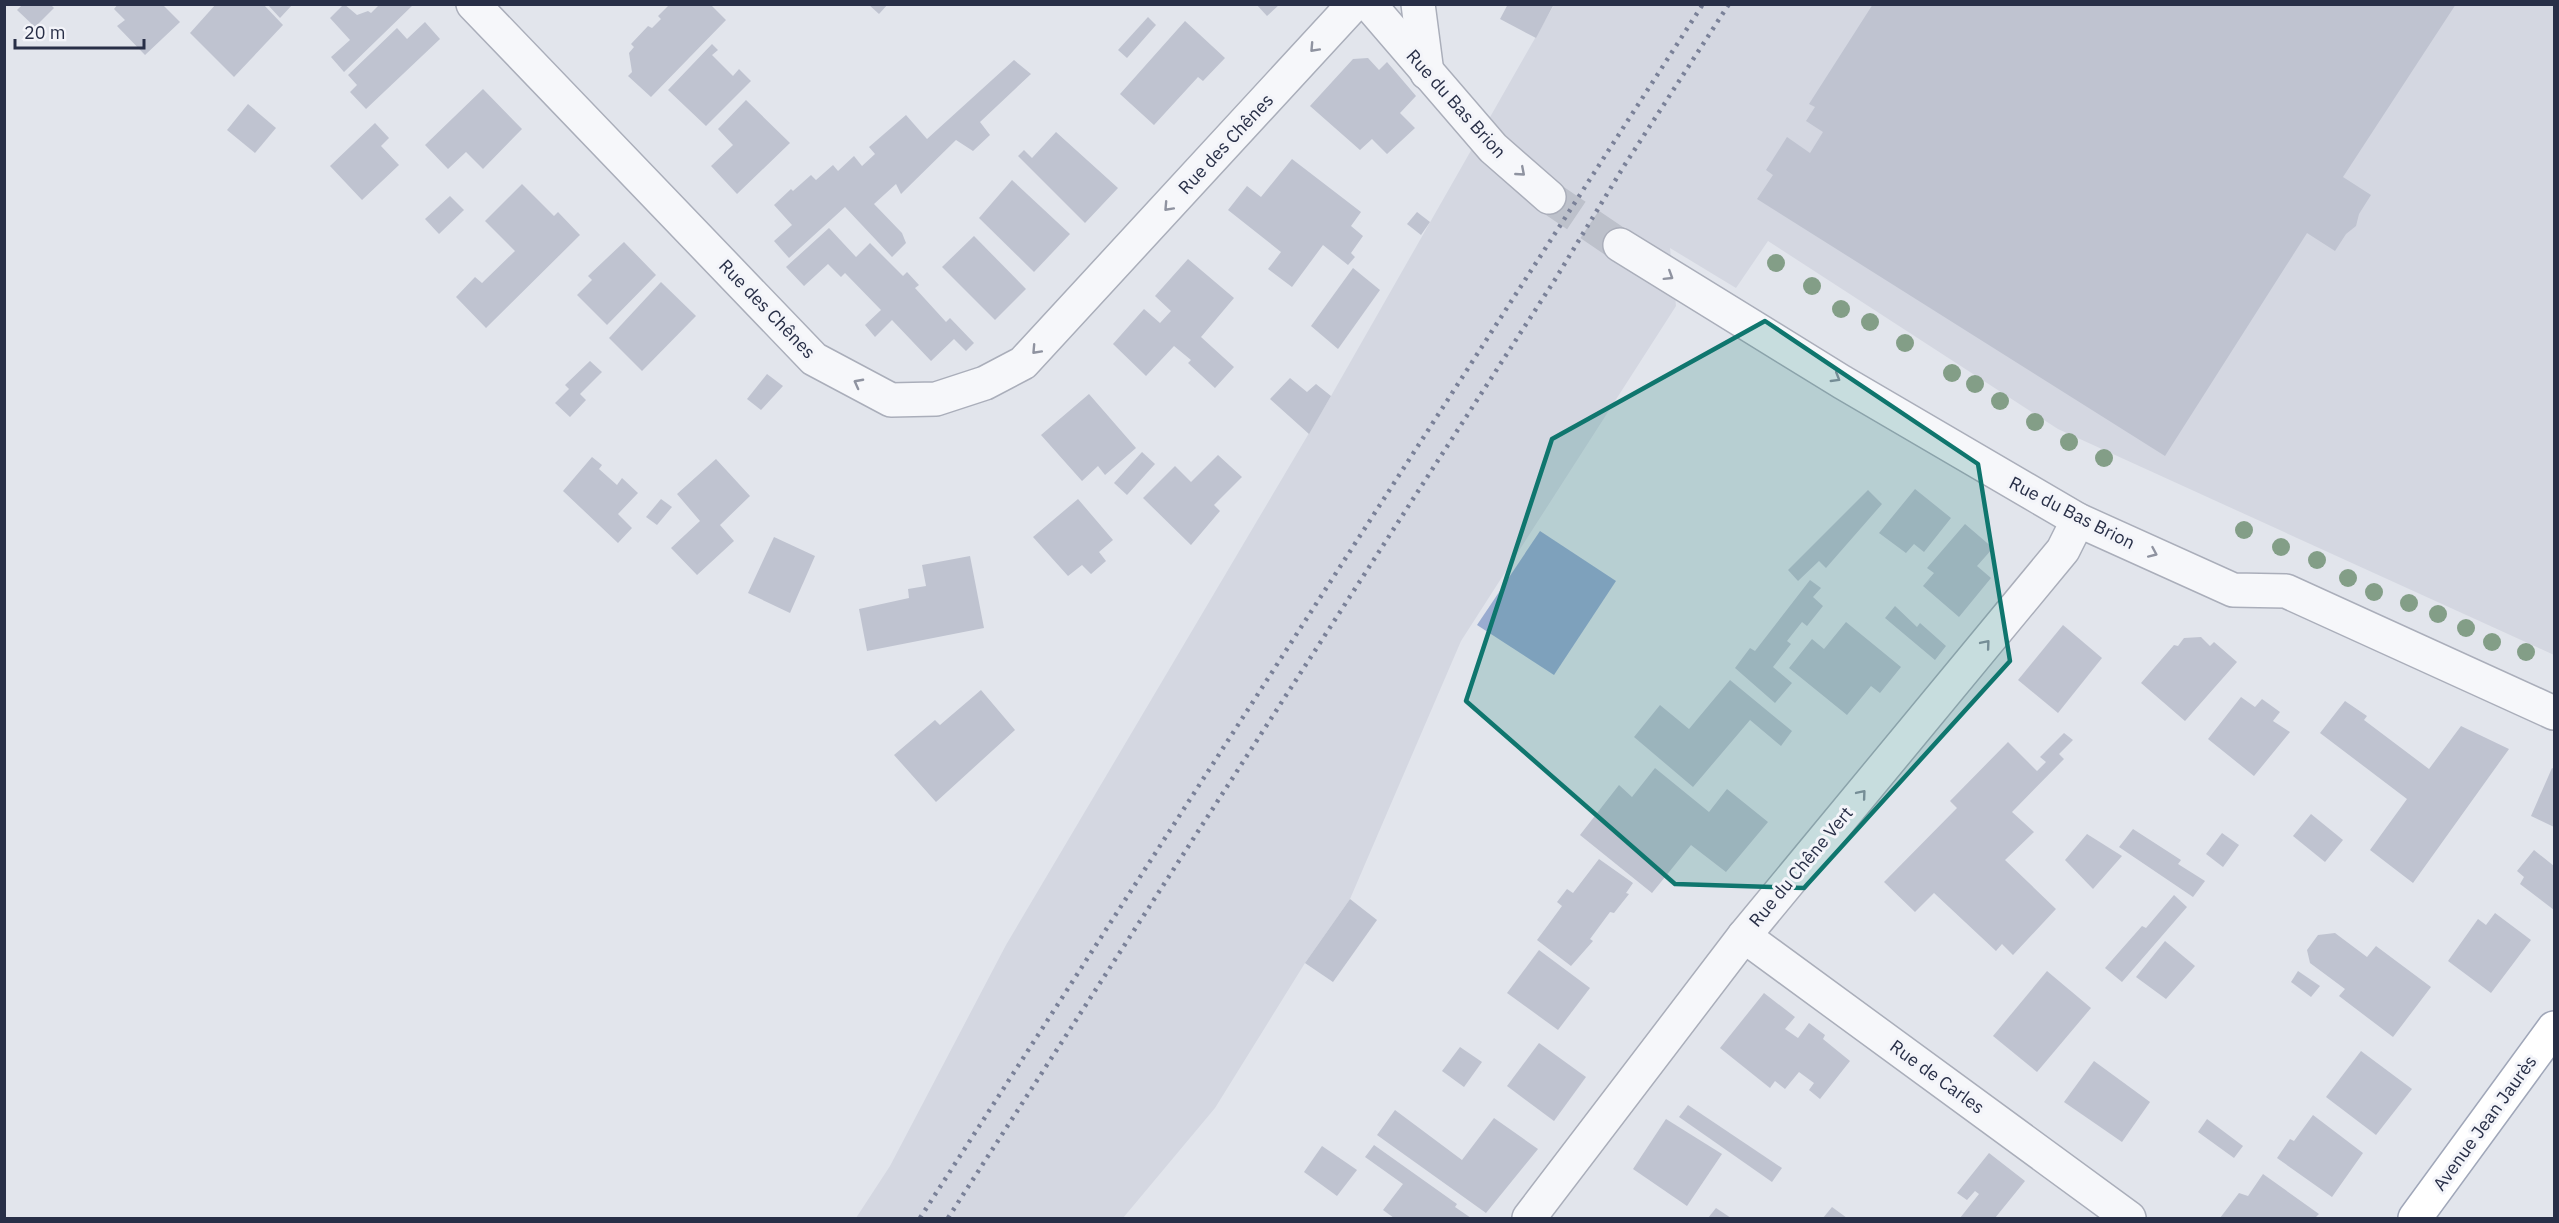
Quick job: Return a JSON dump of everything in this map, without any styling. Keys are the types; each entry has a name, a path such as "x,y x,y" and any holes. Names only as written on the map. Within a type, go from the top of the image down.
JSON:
{"main road":[{"name":"Avenue Jean Jaurès","path":"2415,1218 2554,1028"}],"street":[{"name":"Rue des Chênes","path":"473,4 814,359 891,400 936,399 985,383 1023,363 1354,4"},
{"name":"Rue du Bas Brion","path":"1370,4 1493,148 1549,197"},
{"path":"1419,4 1427,73"},
{"name":"Rue du Bas Brion","path":"1620,245 1850,386 2078,520 2233,590 2286,591 2554,713"},
{"name":"Rue du Chêne Vert","path":"1529,1218 1744,936 2063,550 2078,520"},
{"name":"Rue de Carles","path":"1744,936 2129,1218"}],"highlighted area":[{"path":"1765,321 1978,464 2010,661 1804,888 1675,884 1466,701 1552,439"}],"shaded area":[{"path":"1554,5 2554,5 2554,655 2058,429 1768,241 1736,288 1670,248 1676,306 1461,641 1350,899 1305,963 1215,1108 1123,1218 856,1218 890,1166 1006,945 1331,396"}],"water":[{"path":"1540,531 1616,581 1554,675 1477,625"}],"building":[{"path":"23,4 50,4 54,8 35,27 17,10"},
{"path":"118,4 162,4 180,22 145,55 117,26 125,20 114,9"},
{"path":"216,4 263,4 283,25 234,77 190,33"},
{"path":"267,4 293,4 280,18"},
{"path":"344,4 357,15 368,11 371,13 380,4 414,4 344,72 331,57 350,40 330,18"},
{"path":"868,4 888,4 879,14"},
{"path":"1256,4 1280,4 1267,16"},
{"path":"1508,4 1554,4 1536,38 1500,19"},
{"path":"1873,4 2456,4 2343,177 2371,195 2359,214 2356,226 2346,234 2335,251 2307,233 2165,456 1757,199 1773,175 1766,170 1787,137 1810,153 1823,132 1806,121 1815,107 1809,104"},
{"path":"669,5 711,5 726,20 651,97 628,76 632,72 629,53 634,47 631,44 648,26 652,28 661,19 658,16"},
{"path":"1148,17 1156,25 1127,58 1118,50"},
{"path":"1185,21 1225,58 1203,81 1198,77 1154,125 1120,94"},
{"path":"425,22 440,39 366,109 350,92 357,85 348,75 397,28 407,39"},
{"path":"712,44 718,50 712,55 733,76 739,69 751,81 706,126 668,90"},
{"path":"1368,58 1379,70 1387,62 1416,96 1400,113 1415,128 1387,154 1372,139 1360,150 1310,106 1353,59"},
{"path":"1014,60 1031,74 980,122 990,135 973,151 956,140 901,194 896,184 874,204 902,233 906,243 892,257 845,207 789,258 774,241 792,225 774,205 791,189 793,191 811,175 816,180 833,165 838,171 854,156 862,166 875,154 869,147 906,115 927,139"},
{"path":"483,89 522,129 483,169 466,152 448,169 425,145"},
{"path":"746,100 790,143 737,194 711,166 733,145 718,129"},
{"path":"248,104 276,128 255,153 227,130"},
{"path":"375,123 389,138 381,146 399,165 362,200 330,166"},
{"path":"1056,132 1118,188 1085,223 1018,156 1024,150 1032,158"},
{"path":"1292,159 1361,212 1351,226 1363,236 1351,253 1355,257 1348,265 1323,245 1292,287 1268,269 1281,252 1228,210 1247,186 1261,197"},
{"path":"1012,180 1070,234 1034,272 979,218"},
{"path":"522,184 554,216 558,212 580,235 486,328 456,297 475,277 482,283 515,251 485,221"},
{"path":"450,196 464,210 439,234 425,219"},
{"path":"1417,212 1430,222 1421,235 1407,224"},
{"path":"829,228 856,257 870,243 903,276 907,272 919,285 915,288 946,322 950,318 974,343 966,351 954,339 931,361 892,320 875,337 865,325 881,310 845,273 841,277 828,264 804,286 786,267"},
{"path":"974,236 1026,289 995,320 942,267"},
{"path":"624,242 656,275 607,325 577,295 592,280 588,276"},
{"path":"1188,259 1234,298 1201,337 1234,367 1215,388 1188,363 1191,360 1174,346 1146,376 1113,344 1144,309 1160,323 1171,311 1155,296"},
{"path":"1353,268 1380,290 1338,349 1311,326"},
{"path":"661,282 696,316 642,371 609,338"},
{"path":"590,361 602,372 580,394 586,400 570,417 555,403 569,389 565,385"},
{"path":"767,374 783,386 761,410 747,399"},
{"path":"1290,378 1307,392 1316,384 1331,396 1309,434 1270,399"},
{"path":"1089,394 1136,448 1105,475 1098,466 1082,481 1041,435"},
{"path":"1142,452 1155,464 1127,495 1114,483"},
{"path":"1218,455 1242,477 1214,505 1220,511 1191,545 1143,498 1175,466 1191,482"},
{"path":"592,457 602,465 599,469 617,485 622,478 638,493 618,514 632,528 618,543 563,491"},
{"path":"716,459 750,496 720,525 734,541 697,575 671,548 700,521 677,494"},
{"path":"1915,489 1951,518 1924,552 1914,544 1906,553 1879,533"},
{"path":"1868,490 1882,504 1826,568 1819,561 1798,581 1788,570"},
{"path":"661,499 672,507 657,525 646,517"},
{"path":"1078,499 1113,540 1099,552 1106,561 1091,574 1082,565 1068,576 1033,537"},
{"path":"1965,524 1993,548 1977,566 1991,578 1959,617 1923,586 1934,573 1927,568"},
{"path":"774,537 815,556 790,613 748,593"},
{"path":"970,556 984,628 867,651 859,609 909,598 908,589 926,586 922,565"},
{"path":"1810,580 1821,588 1813,597 1823,606 1807,626 1802,622 1787,641 1791,644 1773,667 1792,683 1775,703 1735,668 1750,648 1755,651"},
{"path":"1895,606 1917,627 1920,623 1946,646 1935,660 1885,618"},
{"path":"1846,622 1901,667 1880,693 1871,686 1847,715 1789,668 1812,639 1824,649"},
{"path":"2063,625 2102,658 2058,713 2018,680"},
{"path":"2201,637 2210,646 2214,642 2237,662 2185,721 2141,683 2174,645 2178,646 2184,638"},
{"path":"1730,680 1792,731 1781,746 1750,720 1693,787 1634,737 1660,705 1689,729"},
{"path":"981,690 1015,730 936,802 894,755 935,720 940,725"},
{"path":"2241,697 2255,707 2262,699 2280,712 2273,721 2290,732 2254,776 2208,739"},
{"path":"2345,701 2367,716 2364,720 2429,769 2461,726 2509,749 2413,883 2370,850 2407,799 2320,733"},
{"path":"2064,733 2073,740 2059,754 2064,759 2012,812 2034,832 2005,860 2056,909 2013,955 2002,944 1996,951 1934,893 1915,912 1884,882 1957,808 1950,801 2008,742 2037,771 2046,762 2040,757"},
{"path":"1655,768 1709,812 1727,789 1768,822 1726,872 1691,845 1652,893 1580,835 1619,785 1632,797"},
{"path":"2552,768 2554,769 2554,827 2531,816"},
{"path":"2311,814 2343,840 2325,862 2293,836"},
{"path":"2133,829 2181,860 2178,864 2205,881 2193,897 2119,847"},
{"path":"2222,833 2239,845 2223,867 2206,854"},
{"path":"2087,834 2122,856 2093,889 2065,860"},
{"path":"2534,850 2554,866 2554,910 2520,884 2524,877 2517,871"},
{"path":"1599,859 1633,883 1626,893 1629,894 1614,913 1610,912 1590,939 1593,941 1571,966 1537,940 1562,906 1557,902 1567,889 1573,893"},
{"path":"2174,895 2187,907 2122,982 2105,968 2142,926 2146,928"},
{"path":"1350,899 1377,920 1333,982 1305,963"},
{"path":"2495,913 2531,940 2491,993 2448,961 2478,919 2486,925"},
{"path":"2335,933 2367,957 2376,946 2431,987 2393,1037 2339,996 2345,989 2310,963 2307,950 2318,935"},
{"path":"2165,941 2195,966 2166,999 2136,977"},
{"path":"1539,950 1590,988 1558,1030 1507,993"},
{"path":"2047,971 2091,1008 2037,1072 1993,1036"},
{"path":"2298,971 2320,986 2311,997 2291,982"},
{"path":"1764,993 1795,1017 1785,1029 1798,1038 1809,1023 1825,1035 1823,1039 1850,1061 1820,1099 1809,1090 1814,1083 1799,1072 1785,1089 1775,1081 1770,1088 1720,1048"},
{"path":"1539,1043 1586,1077 1554,1121 1507,1086"},
{"path":"1460,1047 1482,1062 1464,1087 1442,1071"},
{"path":"2361,1051 2412,1089 2376,1135 2326,1097"},
{"path":"2094,1061 2150,1102 2122,1142 2064,1102"},
{"path":"1688,1105 1782,1168 1772,1182 1679,1117"},
{"path":"1395,1110 1462,1160 1494,1118 1538,1149 1486,1213 1377,1135"},
{"path":"2313,1115 2363,1153 2332,1197 2277,1158 2290,1139 2294,1141"},
{"path":"1666,1119 1722,1154 1687,1206 1633,1169"},
{"path":"2207,1119 2243,1146 2234,1158 2198,1132"},
{"path":"1374,1145 1457,1204 1455,1207 1471,1218 1394,1218 1383,1210 1403,1184 1365,1157"},
{"path":"1322,1146 1357,1170 1337,1196 1304,1172"},
{"path":"1989,1153 2025,1181 1995,1218 1960,1218 1979,1194 1975,1191 1967,1200 1957,1193"},
{"path":"2263,1174 2319,1214 2315,1218 2220,1218 2239,1193 2248,1196"},
{"path":"1832,1207 1847,1218 1823,1218"},
{"path":"1716,1208 1731,1218 1708,1218"}],"tunnel":[{"path":"1549,197 1620,245"}],"railway":[{"path":"920,1218 1703,4"},
{"path":"948,1218 1556,278 1624,166 1729,4"}]}
